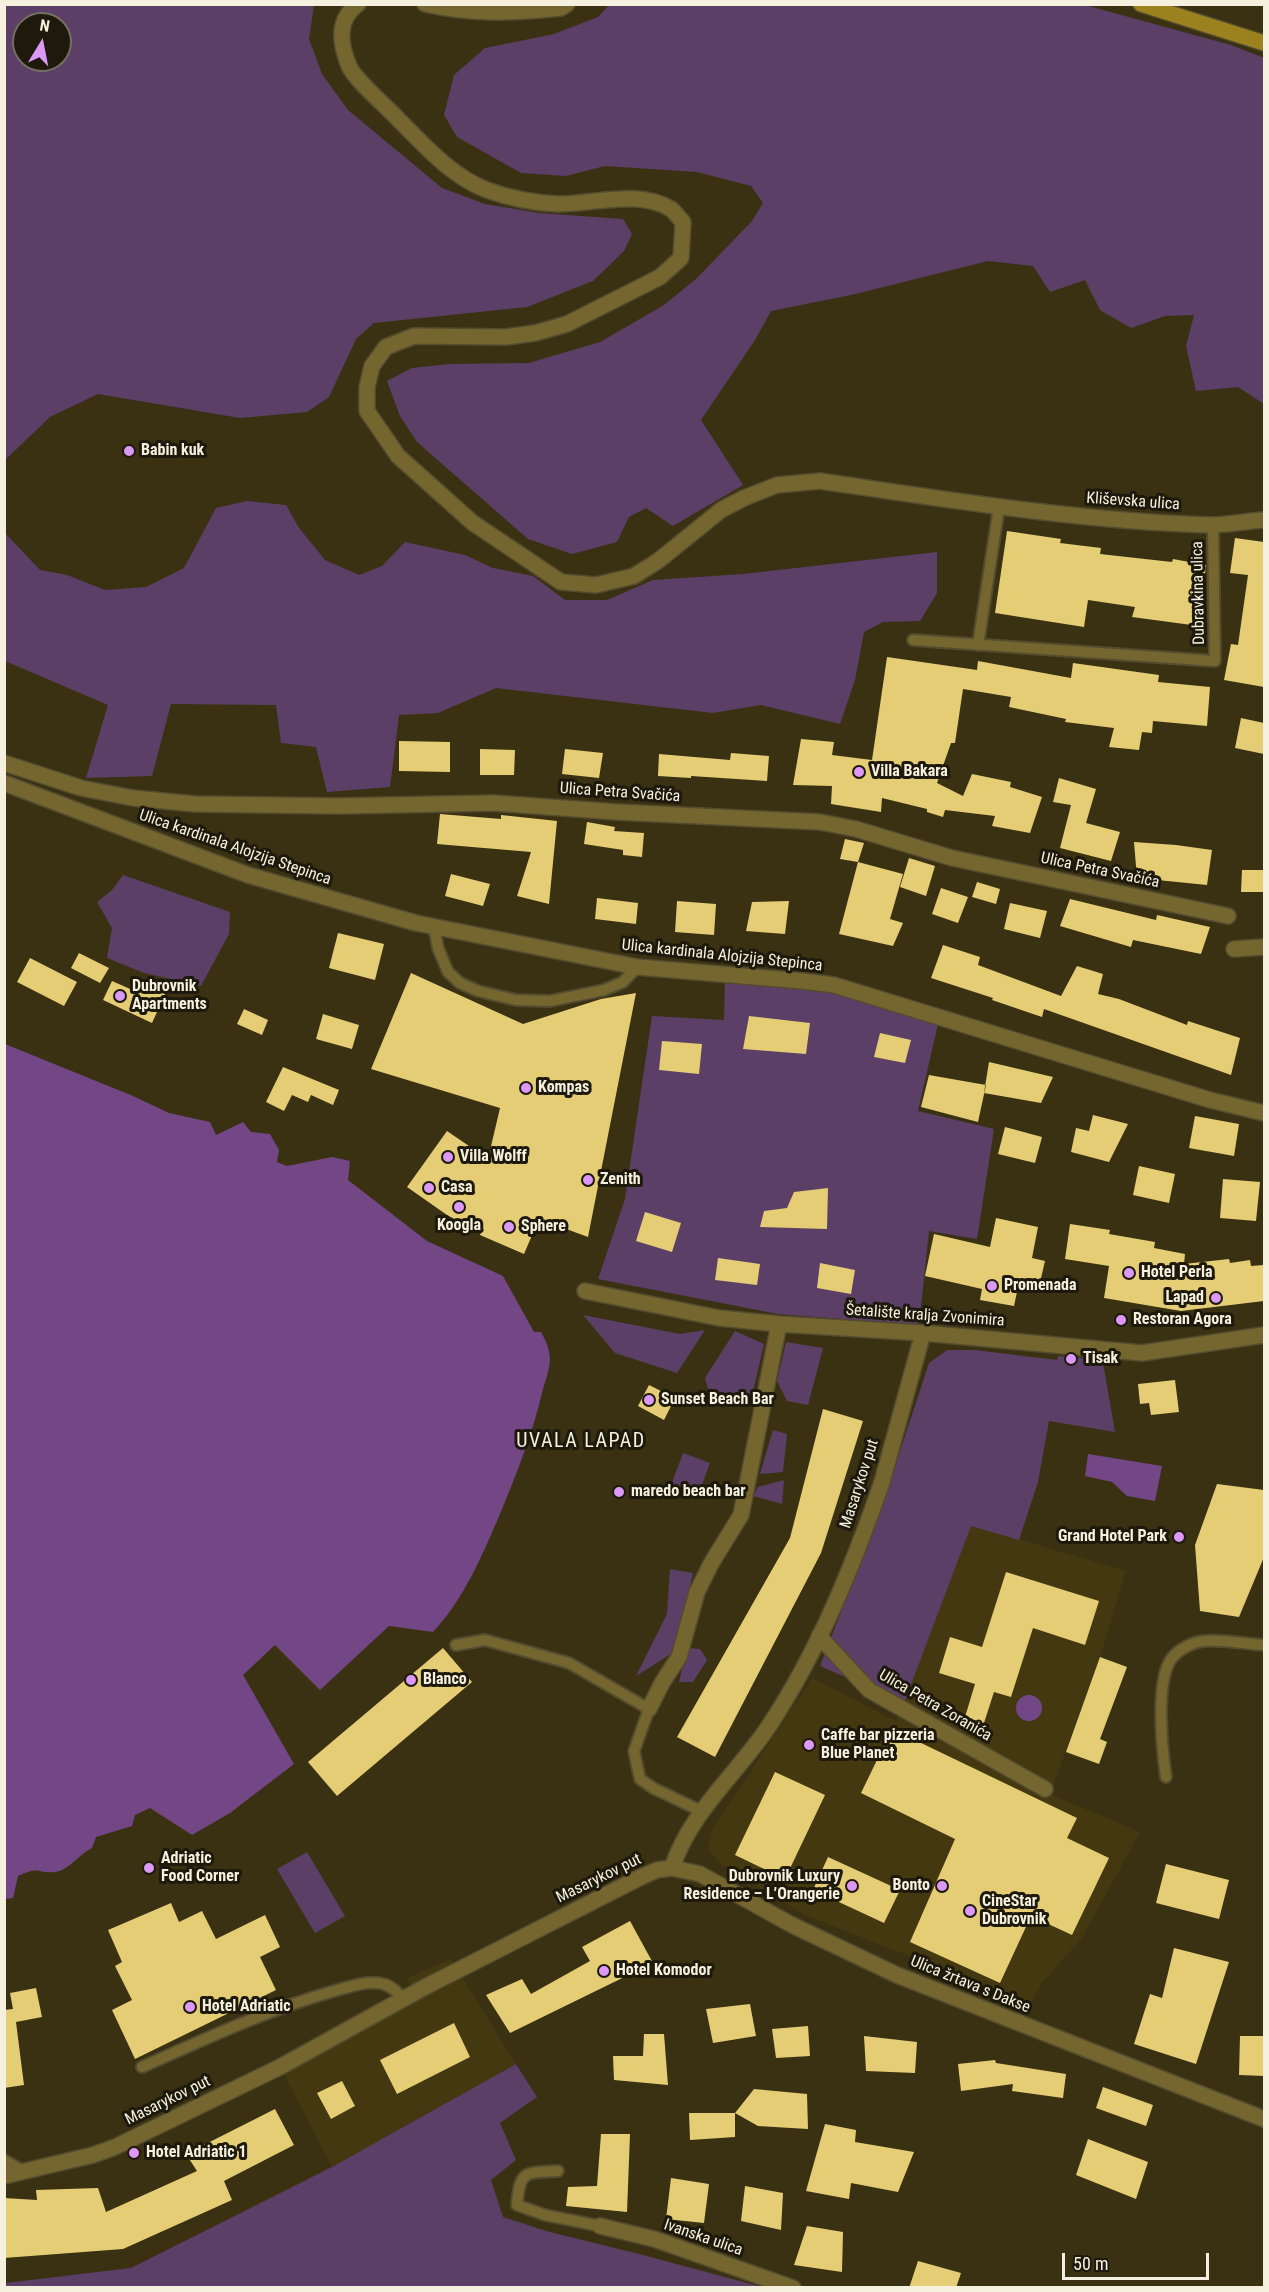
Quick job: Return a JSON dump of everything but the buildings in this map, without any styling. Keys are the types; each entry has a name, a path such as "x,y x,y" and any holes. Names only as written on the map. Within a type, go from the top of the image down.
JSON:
{"main road":[{"path":"1141,4 1264,43"}],"street":[{"name":"Kliševska ulica","path":"358,4 341,26 341,47 351,71 427,148 459,175 484,189 535,201 559,204 624,199 652,201 672,210 683,222 681,258 660,278 567,324 506,338 414,336 386,346 372,366 367,387 367,411 398,456 473,523 561,582 596,585 634,576 658,561 721,510 744,498 777,485 820,481 999,507 1096,518 1213,525 1264,520"},
{"path":"425,4 457,12 502,13 561,8 567,4"},
{"name":"Ulica Petra Svačića","path":"4,763 81,788 133,798 195,804 338,806 494,803 617,812 820,822 856,829 952,858 1228,916"},
{"name":"Ulica kardinala Alojzija Stepinca","path":"4,783 248,875 434,927 637,967 834,985 1199,1096 1264,1113"},
{"path":"1234,949 1264,947"},
{"name":"Šetalište kralja Zvonimira","path":"585,1291 719,1318 923,1333 1142,1353 1264,1338"},
{"path":"650,1709 662,1683 679,1656 697,1592 712,1562 741,1515 779,1324"},
{"name":"Masarykov put","path":"4,2176 93,2155 115,2147 280,2067 641,1877 657,1870 672,1868 678,1848 701,1811 768,1727 819,1636 849,1573 882,1482 923,1333"},
{"name":"Ulica Petra Zoranića","path":"819,1636 869,1690 1046,1789"},
{"name":"Ulica žrtava s Dakse","path":"672,1868 700,1874 792,1925 897,1976 1264,2119"},
{"name":"Ivanska ulica","path":"600,2226 654,2240 793,2288"}],"lane":[{"path":"913,640 978,645 999,507"},
{"name":"Dubravkina ulica","path":"978,645 1215,661 1213,525"},
{"path":"434,927 438,948 448,972 460,983 478,991 516,1000 550,1001 604,990 623,982 637,967"},
{"path":"456,1645 484,1640 569,1663 650,1709 634,1751 640,1779 653,1788 701,1811"},
{"path":"1166,1777 1161,1738 1164,1677 1171,1659 1184,1647 1204,1641 1264,1645"},
{"path":"142,2067 267,2012 345,1988 372,1982 384,1984 391,1986 404,2000"},
{"path":"4,2160 25,2172"},
{"path":"558,2171 528,2173 522,2178 517,2205 545,2215 600,2226"}],"shaded area":[{"path":"5,4 314,5 309,39 322,74 348,110 442,188 485,204 539,213 623,219 632,234 624,251 593,281 527,307 374,323 356,339 329,397 307,412 240,418 98,394 50,417 5,460"},
{"path":"1081,4 1231,45 1264,58 1264,404 1238,387 1196,391 1186,346 1194,315 1165,316 1131,328 1100,310 1085,280 1050,292 1033,266 988,261 851,295 771,311 755,340 701,420 743,485 673,526 646,508 629,517 617,542 572,554 528,539 417,442 400,416 387,381 412,368 449,364 529,363 600,342 664,305 697,278 752,221 763,203 751,186 697,172 605,166 566,176 521,173 457,137 444,115 454,75 485,48 554,34 598,17 609,5"},
{"path":"247,501 286,505 299,528 325,560 359,575 382,566 405,542 465,555 493,568 533,576 565,600 607,600 653,580 743,574 937,552 937,593 920,621 883,622 864,632 855,680 840,724 761,705 713,713 496,688 438,713 399,715 390,787 327,792 316,747 281,743 276,705 171,704 152,776 86,778 108,705 5,661 5,533 40,570 67,575 105,590 146,587 184,568 216,508"},
{"path":"123,875 230,912 229,934 201,986 144,973 107,958 112,928 97,902 112,890"},
{"path":"725,979 833,993 938,1024 918,1111 994,1129 977,1239 929,1231 919,1325 778,1314 598,1279 625,1199 652,1016 724,1020"},
{"path":"5,1044 169,1113 210,1122 216,1135 243,1122 251,1132 270,1134 279,1150 277,1162 287,1166 332,1157 350,1161 348,1180 427,1241 503,1276 534,1332 541,1332 550,1358 548,1374 529,1437 500,1514 463,1591 433,1632 389,1626 320,1690 275,1645 243,1675 294,1764 230,1813 192,1835 150,1808 135,1815 132,1826 96,1837 92,1848 60,1871 35,1870 18,1876 13,1898 5,1899"},
{"path":"583,1315 680,1334 705,1330 677,1373 615,1353"},
{"path":"735,1331 764,1344 751,1400 709,1392 705,1378"},
{"path":"786,1342 823,1348 808,1405 787,1401 777,1381"},
{"path":"947,1350 975,1350 1057,1360 1058,1356 1097,1359 1097,1363 1103,1363 1115,1432 1049,1421 1038,1482 1019,1540 971,1526 904,1703 820,1666 880,1512 929,1363"},
{"path":"773,1430 787,1434 783,1472 760,1474"},
{"path":"683,1453 710,1463 697,1498 670,1488"},
{"path":"1088,1454 1162,1466 1155,1501 1127,1496 1112,1482 1085,1476"},
{"path":"784,1480 782,1504 753,1496 758,1487"},
{"path":"971,1525 1126,1571 1100,1657 1050,1794 1140,1832 1082,1938 1041,1984 1031,2004 805,1915 720,1864 708,1848 712,1830 812,1678 896,1721"},
{"path":"670,1569 693,1573 674,1652 636,1676 667,1614"},
{"path":"687,1648 700,1649 707,1660 693,1682 679,1682"},
{"path":"1029,1695 1038,1699 1042,1708 1038,1717 1029,1721 1020,1717 1016,1708 1020,1699"},
{"path":"307,1852 345,1916 315,1933 277,1869"},
{"path":"451,1959 516,2064 332,2167 280,2067 415,1994 407,1978"},
{"path":"516,2064 537,2097 500,2123 516,2160 491,2180 503,2217 546,2231 762,2287 5,2287 5,2283 131,2268 332,2167"}],"place":[{"name":"Babin kuk","path":"129,451"},
{"name":"Villa Bakara","path":"859,772"},
{"name":"Dubrovnik Apartments","path":"120,996"},
{"name":"Kompas","path":"526,1088"},
{"name":"Villa Wolff","path":"448,1157"},
{"name":"Zenith","path":"588,1180"},
{"name":"Casa","path":"429,1188"},
{"name":"Koogla","path":"459,1207"},
{"name":"Sphere","path":"509,1227"},
{"name":"Hotel Perla","path":"1129,1273"},
{"name":"Promenada","path":"992,1286"},
{"name":"Lapad","path":"1216,1298"},
{"name":"Restoran Agora","path":"1121,1320"},
{"name":"Tisak","path":"1071,1359"},
{"name":"Sunset Beach Bar","path":"649,1400"},
{"name":"maredo beach bar","path":"619,1492"},
{"name":"Grand Hotel Park","path":"1179,1537"},
{"name":"Blanco","path":"411,1680"},
{"name":"Caffe bar pizzeria Blue Planet","path":"809,1745"},
{"name":"Adriatic Food Corner","path":"149,1868"},
{"name":"Dubrovnik Luxury Residence – L’Orangerie","path":"852,1886"},
{"name":"Bonto","path":"942,1886"},
{"name":"CineStar Dubrovnik","path":"970,1911"},
{"name":"Hotel Komodor","path":"604,1971"},
{"name":"Hotel Adriatic","path":"190,2007"},
{"name":"Hotel Adriatic 1","path":"134,2153"}],"district":[{"name":"UVALA LAPAD","path":"581,1442"}]}
